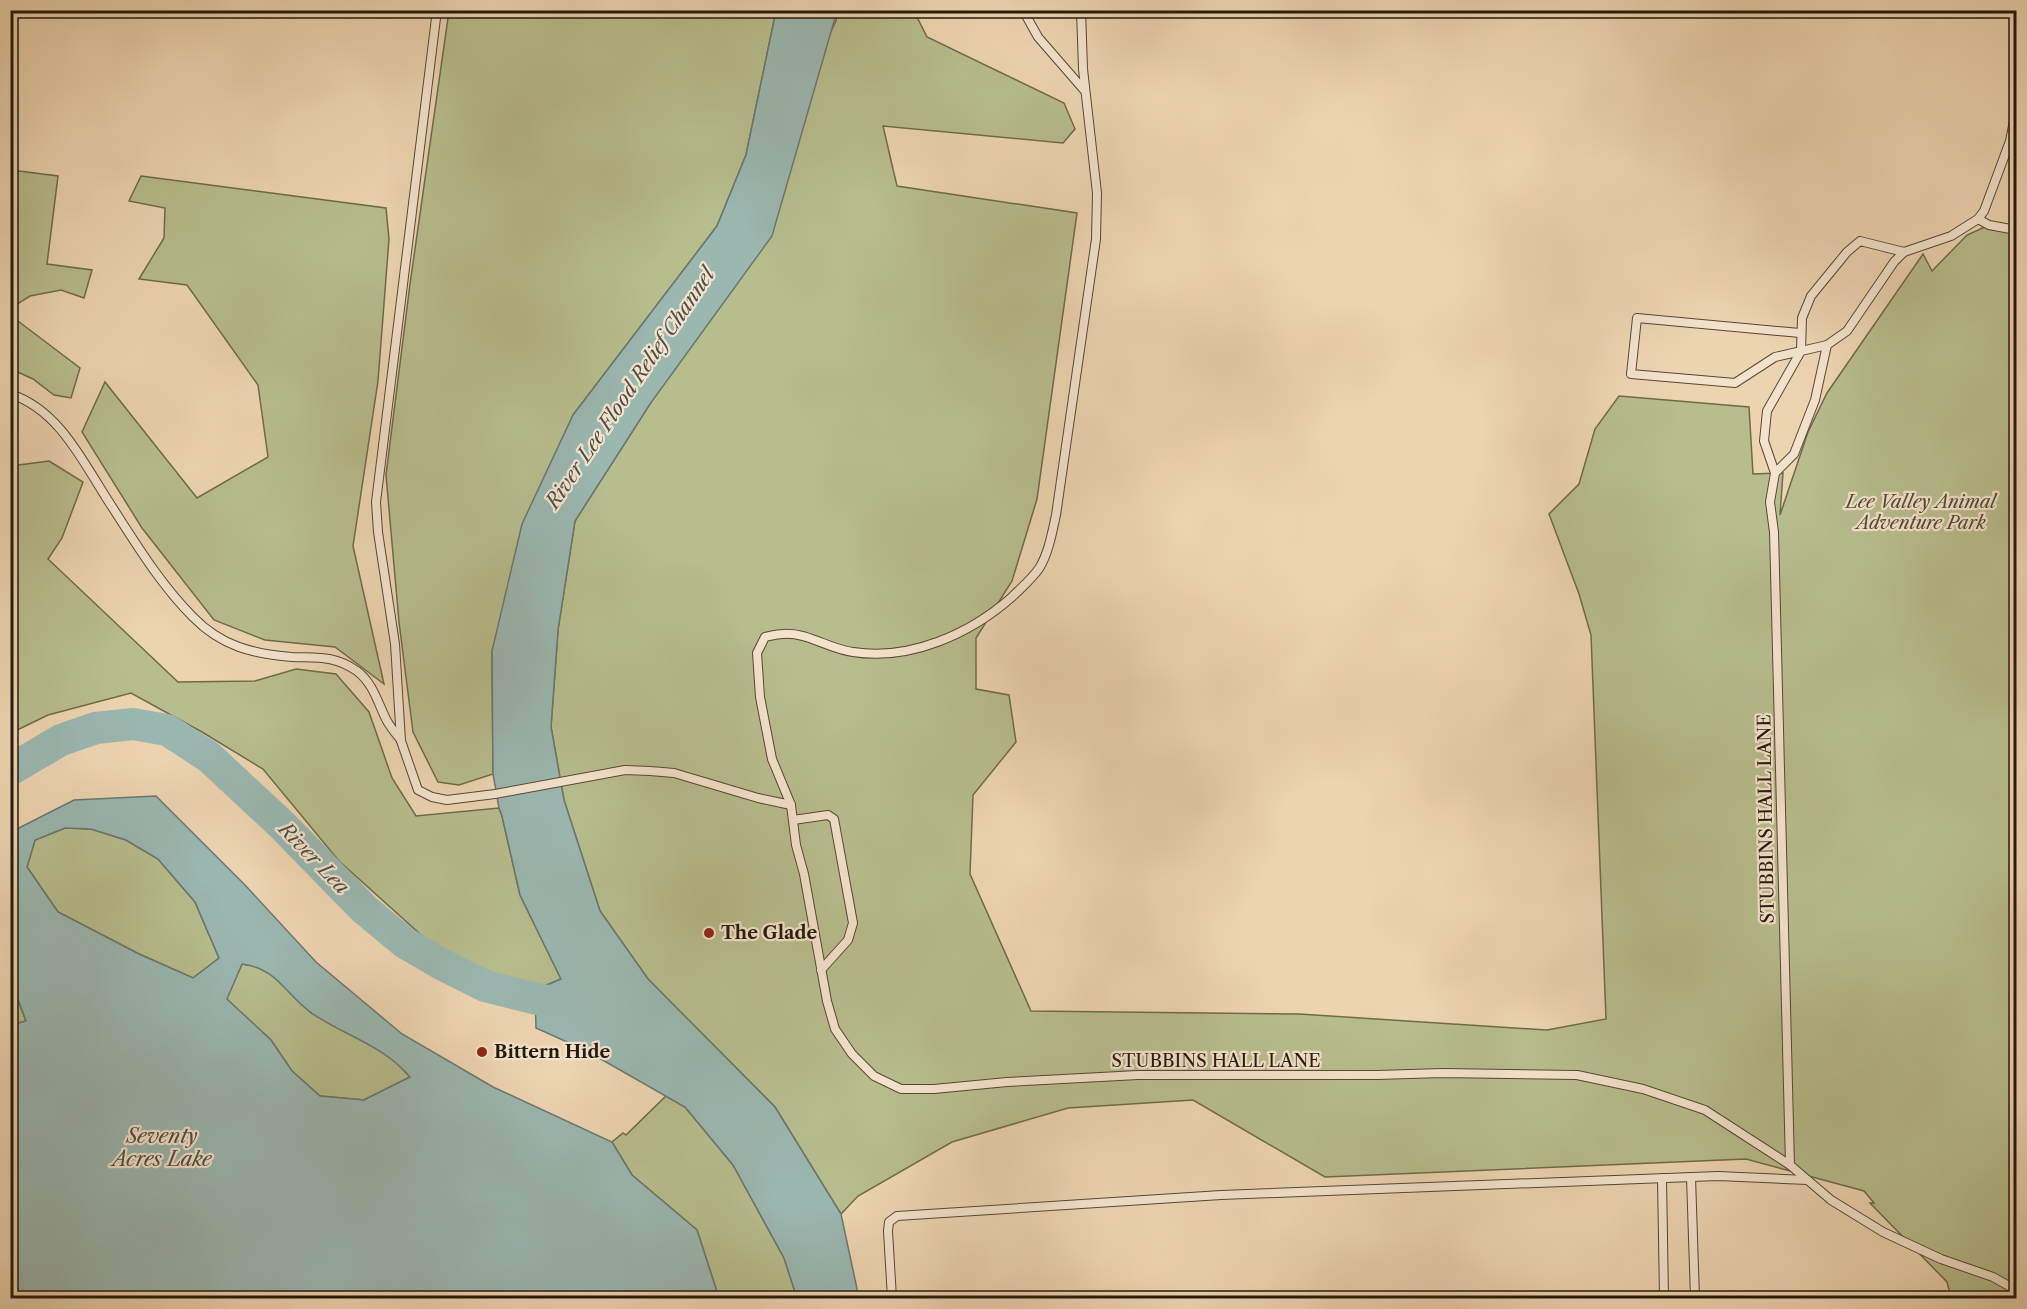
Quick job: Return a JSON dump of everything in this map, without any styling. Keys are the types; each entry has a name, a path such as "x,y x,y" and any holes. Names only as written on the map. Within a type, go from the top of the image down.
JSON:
{"lane":[{"path":"437,10 376,502 378,532 395,644 401,741 418,790 432,797 447,800 495,794 626,770 674,773 758,798 791,805"},
{"path":"1023,10 1038,37 1085,91"},
{"name":"STUBBINS HALL LANE","path":"1081,10 1085,91 1097,193 1096,239 1056,515 1051,542 1039,567 1022,588 1001,607 980,622 932,644 876,654 851,652 783,633 765,638 757,653 760,697 772,759 791,805 796,845 804,874 827,1001 835,1029 852,1054 874,1076 901,1089 934,1089 1007,1082 1138,1075 1577,1074 1643,1089 1705,1110 1790,1165 1831,1200 1883,1232 1941,1259 1993,1277 2016,1290"},
{"path":"1800,333 1637,318 1631,374 1735,383 1774,357 1827,345 1847,331 1894,262 1904,252 1951,236 1984,212 2013,142 2016,111"},
{"path":"1977,219 1989,225 2016,230"},
{"path":"1827,345 1815,400 1794,454 1775,473 1764,441 1767,411 1801,351 1802,318 1811,296 1847,252 1860,241 1904,252"},
{"path":"10,394 26,399 58,426 144,554 193,618 225,643 258,653 294,657 318,656 357,671 375,692 388,723 401,741"},
{"name":"STUBBINS HALL LANE","path":"1775,473 1770,502 1774,532 1790,1165"},
{"path":"793,820 828,815 834,819 854,923 848,940 821,970"},
{"path":"892,1299 888,1231 889,1222 897,1216 1221,1195 1718,1176 1807,1180"},
{"path":"1691,1177 1695,1299"},
{"path":"1662,1178 1664,1299"}],"green space":[{"path":"449,11 776,11 746,155 717,226 573,415 492,651 493,774 459,785 438,782 413,732 399,622 386,475 410,284"},
{"name":"Lee Valley Animal Adventure Park","path":"837,11 914,11 927,37 1064,103 1075,129 1063,143 883,126 897,186 1077,213 1037,499 1012,581 976,638 976,689 1009,695 1016,742 973,795 970,874 1031,1011 1299,1014 1547,1030 1606,1019 1591,635 1579,594 1549,514 1579,484 1595,429 1619,396 1749,407 1753,474 1783,473 1780,515 1808,432 1827,393 1923,254 1932,271 1967,235 1989,225 2016,225 2016,1298 1951,1298 1947,1282 1870,1203 1874,1203 1864,1191 1746,1159 1325,1177 1193,1100 1068,1108 952,1142 858,1196 841,1214 775,1107 648,979 600,911 564,800 551,727 558,630 575,521 650,404 836,21"},
{"path":"11,170 58,176 47,264 92,270 84,298 61,290 30,296 11,308"},
{"path":"141,176 386,208 389,239 378,381 353,546 384,684 335,647 265,640 214,620 142,528 82,432 105,382 197,498 268,457 258,385 187,285 139,279 164,238 165,208 129,201"},
{"path":"10,315 80,368 71,398 54,395 33,379 11,369"},
{"path":"49,461 83,482 62,538 48,559 178,682 255,681 296,669 336,674 369,712 392,778 416,816 499,808 520,895 561,979 535,990 439,951 339,861 263,769 131,693 48,715 11,733 11,466"},
{"path":"65,828 91,829 126,840 158,859 195,902 219,958 193,978 139,954 58,912 27,867 35,840"},
{"path":"242,964 255,966 274,976 311,1013 389,1055 410,1077 364,1100 320,1096 292,1071 271,1040 226,999"},
{"path":"10,980 26,1021 11,1025 10,1025"},
{"path":"666,1096 685,1107 733,1165 784,1258 797,1298 719,1298 697,1230 632,1175 612,1142 623,1133 626,1135"}],"water":[{"name":"River Lee Flood Relief Channel","path":"776,11 837,11 772,236 650,404 575,521 558,630 551,727 564,800 600,911 648,979 775,1107 841,1214 859,1298 797,1298 784,1258 733,1165 685,1107 585,1050 536,1028 535,990 561,979 520,895 493,774 492,651 522,524 573,415 717,226 746,155"},
{"name":"Seventy Acres Lake","path":"156,796 245,885 316,962 402,1034 493,1087 612,1142 632,1175 697,1230 719,1298 11,1298 11,1025 26,1021 11,980 11,832 74,800","holes":["65,828 91,829 126,840 158,859 195,902 219,958 193,978 139,954 58,912 27,867 35,840","242,964 264,971 273,977 313,1014 376,1049 410,1077 364,1100 320,1096 292,1071 271,1040 227,999"]}],"waterway":[{"name":"River Lea","path":"10,770 61,740 96,728 133,724 167,730 209,757 283,826 364,909 405,943 485,986 578,1006"}],"place":[{"name":"The Glade","path":"709,933"},
{"name":"Bittern Hide","path":"482,1052"}]}
